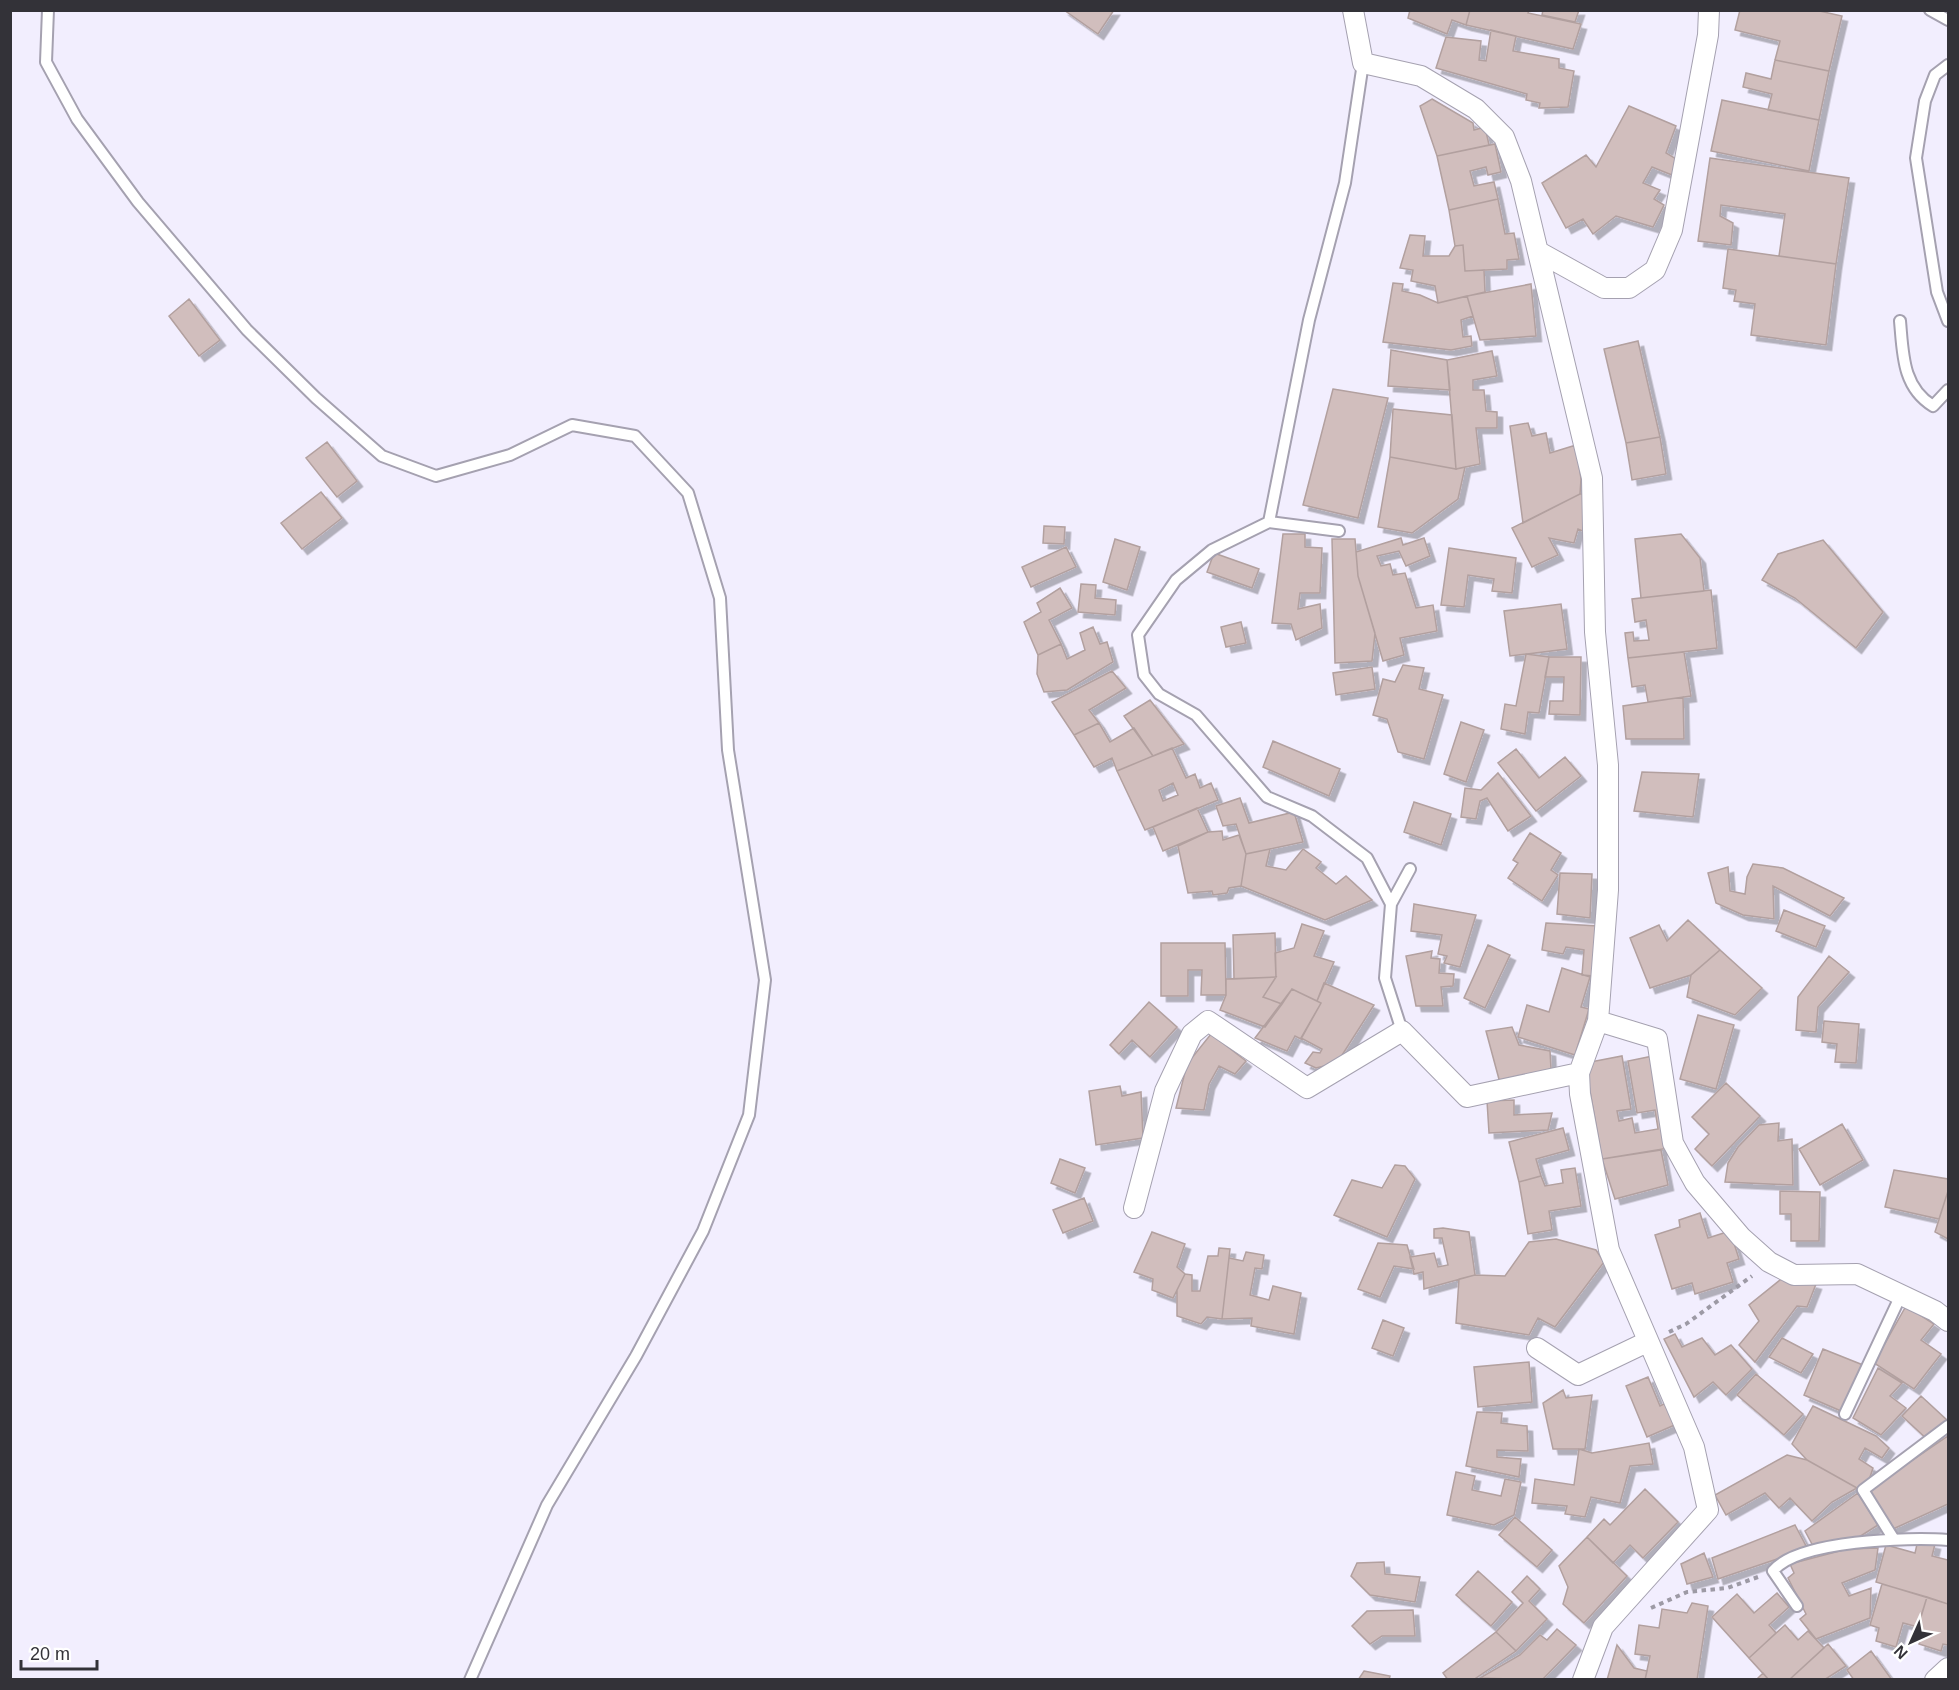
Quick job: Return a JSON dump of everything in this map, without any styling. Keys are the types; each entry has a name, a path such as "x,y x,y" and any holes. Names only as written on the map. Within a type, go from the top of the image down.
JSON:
{"street":[{"path":"1353,10 1363,63 1421,76 1476,109 1504,137 1521,181 1592,478 1595,632 1608,765 1608,890 1598,1021 1579,1073 1580,1094 1609,1250 1694,1447 1708,1510 1603,1627 1583,1680"},
{"path":"1539,252 1604,288 1629,288 1655,270 1672,230 1707,35 1709,10"},
{"path":"1134,1208 1165,1091 1192,1034 1208,1021 1307,1088 1402,1031 1467,1097 1579,1073"},
{"path":"1598,1021 1657,1040 1673,1143 1695,1183 1741,1237 1768,1262 1794,1275 1857,1274 1948,1321"},
{"path":"1537,1348 1578,1375 1647,1342"},
{"path":"1935,1680 1948,1669"}],"lane":[{"path":"48,10 46,62 76,119 138,202 239,321 316,398 382,456 436,476 510,455 573,425 635,436 688,493 720,598 728,750 765,980 749,1115 703,1231 636,1356 547,1505 470,1680"},
{"path":"1930,10 1948,20"},
{"path":"1269,522 1309,320 1345,183 1363,63"},
{"path":"1948,65 1935,75 1925,102 1916,158 1937,292 1948,321"},
{"path":"1900,321 1905,372 1923,400 1933,406 1948,390"},
{"path":"1339,531 1269,522 1212,550 1176,580 1137,635 1144,675 1160,694 1196,715 1267,797 1312,816 1367,858 1391,904"},
{"path":"1402,1031 1386,978 1391,904 1410,869"},
{"path":"1845,1414 1900,1295"},
{"path":"1893,1538 1863,1490 1948,1426"},
{"path":"1797,1606 1773,1571 1779,1563 1814,1551 1893,1538 1948,1540"}],"path":[{"path":"1647,1342 1686,1324 1728,1296 1768,1262"},
{"path":"1649,1609 1687,1592 1727,1588 1773,1571"}],"building":[{"path":"1064,10 1114,10 1098,34"},
{"path":"1410,10 1470,10 1466,25 1452,20 1447,34 1408,18"},
{"path":"1470,10 1529,10 1528,13 1581,24 1573,49 1466,25"},
{"path":"1543,10 1579,10 1575,22 1542,15"},
{"path":"1740,10 1815,10 1842,16 1829,71 1775,60 1780,41 1735,30"},
{"path":"1491,30 1516,36 1513,51 1559,59 1559,68 1574,71 1568,107 1539,108 1540,103 1526,100 1527,94 1436,68 1446,37 1481,41 1479,60 1486,61"},
{"path":"1775,60 1829,71 1819,120 1768,110 1772,94 1743,87 1746,73 1771,79"},
{"path":"1432,99 1473,123 1474,130 1485,127 1489,145 1437,156 1420,106"},
{"path":"1722,100 1819,120 1809,171 1711,151"},
{"path":"1629,106 1676,126 1666,153 1678,160 1672,175 1652,167 1643,183 1660,190 1654,199 1664,205 1653,227 1616,216 1593,234 1583,219 1566,228 1542,183 1586,155 1596,167"},
{"path":"1495,144 1501,172 1488,175 1486,167 1470,171 1474,186 1494,182 1498,199 1449,210 1437,156"},
{"path":"1710,158 1849,178 1836,264 1779,256 1785,214 1721,205 1720,216 1733,223 1731,245 1698,241"},
{"path":"1498,199 1505,234 1514,233 1519,259 1507,260 1507,269 1465,271 1463,245 1455,246 1449,210"},
{"path":"1410,235 1425,236 1423,256 1449,256 1455,246 1463,245 1465,271 1484,270 1485,292 1438,303 1435,286 1411,281 1413,270 1400,268"},
{"path":"1728,249 1836,264 1826,345 1751,335 1755,304 1734,301 1736,290 1723,288"},
{"path":"1393,283 1403,284 1402,291 1420,295 1438,303 1467,296 1473,316 1461,320 1463,337 1471,336 1472,346 1451,350 1383,342"},
{"path":"1531,284 1536,336 1480,340 1467,296"},
{"path":"189,299 220,340 199,356 169,316"},
{"path":"1638,341 1660,437 1626,443 1604,349"},
{"path":"1391,350 1447,360 1450,390 1388,386"},
{"path":"1492,351 1497,376 1473,380 1473,390 1484,390 1486,411 1497,412 1497,428 1476,428 1480,464 1456,469 1447,360"},
{"path":"1333,389 1388,398 1358,518 1303,505"},
{"path":"1393,409 1452,415 1456,469 1390,457"},
{"path":"1528,423 1532,436 1546,433 1550,453 1576,445 1581,479 1580,494 1523,523 1510,426"},
{"path":"1660,437 1666,474 1632,480 1626,443"},
{"path":"327,442 357,481 337,497 306,458"},
{"path":"1390,457 1456,469 1465,467 1458,499 1412,533 1378,527"},
{"path":"321,492 342,518 302,549 281,523"},
{"path":"1580,494 1588,494 1585,532 1578,529 1574,543 1549,538 1558,555 1532,567 1512,528"},
{"path":"1044,526 1065,527 1064,544 1043,543"},
{"path":"1283,534 1305,534 1305,547 1322,548 1320,593 1300,593 1298,609 1320,604 1322,628 1296,640 1291,624 1272,623"},
{"path":"1681,534 1700,558 1704,591 1641,598 1635,539"},
{"path":"1401,538 1403,545 1424,538 1430,556 1406,566 1399,551 1377,556 1381,566 1390,564 1393,575 1405,573 1416,608 1433,605 1437,631 1400,638 1404,655 1383,661 1358,576 1356,552"},
{"path":"1115,539 1140,547 1127,590 1103,582"},
{"path":"1332,539 1355,539 1358,576 1375,633 1372,661 1335,663"},
{"path":"1823,540 1883,612 1856,648 1795,598 1762,580 1778,554"},
{"path":"1066,547 1076,567 1031,587 1022,567"},
{"path":"1449,548 1516,558 1512,593 1492,591 1494,579 1468,575 1464,607 1441,605"},
{"path":"1214,553 1259,569 1252,588 1207,572"},
{"path":"1081,584 1096,585 1095,598 1116,600 1115,615 1078,612"},
{"path":"1060,588 1072,608 1049,620 1061,644 1038,655 1024,622 1041,612 1037,603"},
{"path":"1711,590 1717,648 1628,658 1625,633 1633,632 1634,641 1649,640 1646,620 1635,622 1632,599"},
{"path":"1561,604 1567,649 1510,656 1504,611"},
{"path":"1241,622 1246,643 1226,647 1221,627"},
{"path":"1093,627 1100,644 1107,642 1113,662 1067,690 1044,692 1037,674 1038,655 1061,644 1067,659 1085,650 1080,633"},
{"path":"1684,652 1691,696 1648,702 1645,685 1632,687 1628,658"},
{"path":"1526,654 1549,657 1539,713 1528,712 1525,734 1501,729 1505,704 1516,706"},
{"path":"1549,657 1581,657 1580,715 1549,714 1550,701 1563,701 1564,677 1545,677"},
{"path":"1403,665 1424,668 1419,689 1443,695 1424,759 1398,752 1387,719 1373,715 1383,679 1395,682"},
{"path":"1372,667 1375,689 1336,695 1333,673"},
{"path":"1112,671 1126,688 1089,710 1099,723 1074,735 1052,702"},
{"path":"1683,697 1684,739 1626,739 1623,706"},
{"path":"1150,700 1184,744 1153,756 1124,716"},
{"path":"1461,722 1484,730 1466,782 1444,774"},
{"path":"1099,723 1110,742 1134,728 1153,756 1117,771 1112,758 1094,767 1074,735"},
{"path":"1273,741 1340,769 1329,796 1263,767"},
{"path":"1172,748 1186,778 1195,774 1200,788 1211,783 1218,800 1145,830 1117,771","holes":["1173,783 1178,795 1163,801 1159,790"]},
{"path":"1516,749 1539,778 1565,757 1581,776 1536,811 1498,763"},
{"path":"1642,772 1699,774 1693,817 1634,811"},
{"path":"1498,773 1531,816 1508,831 1487,798 1480,801 1476,819 1461,817 1465,788 1481,790"},
{"path":"1240,798 1249,823 1294,812 1303,842 1246,854 1236,824 1223,826 1216,806"},
{"path":"1414,802 1451,814 1441,845 1404,832"},
{"path":"1197,808 1208,832 1163,851 1153,827"},
{"path":"1222,831 1223,840 1239,835 1246,854 1241,886 1229,888 1227,893 1213,895 1212,891 1188,893 1178,846 1208,832"},
{"path":"1530,833 1561,853 1551,870 1558,875 1542,901 1508,878 1518,863 1513,860"},
{"path":"1270,849 1266,866 1286,870 1303,849 1321,862 1316,868 1336,884 1346,876 1372,900 1325,920 1241,886 1246,854"},
{"path":"1753,864 1783,868 1844,898 1830,916 1773,886 1774,919 1743,915 1716,903 1708,873 1728,867 1730,891 1745,894 1747,877"},
{"path":"1560,873 1592,874 1590,918 1557,914"},
{"path":"1414,904 1476,915 1460,967 1444,963 1447,956 1438,954 1442,935 1411,931"},
{"path":"1784,910 1825,926 1816,947 1776,931"},
{"path":"1688,920 1720,950 1691,975 1650,988 1630,938 1659,925 1667,941"},
{"path":"1546,923 1598,926 1594,976 1582,975 1584,950 1566,947 1563,954 1542,950"},
{"path":"1302,924 1324,931 1314,956 1334,962 1317,1001 1292,989 1282,1004 1263,997 1276,977 1275,953 1294,948"},
{"path":"1275,933 1276,977 1234,979 1233,935"},
{"path":"1161,943 1225,943 1226,995 1201,995 1202,970 1188,970 1188,996 1161,996"},
{"path":"1488,945 1510,955 1485,1008 1464,998"},
{"path":"1720,950 1762,988 1735,1015 1687,997 1691,975"},
{"path":"1432,951 1431,958 1440,959 1439,973 1454,974 1453,986 1441,987 1443,1006 1416,1006 1406,956"},
{"path":"1829,956 1849,972 1818,1007 1816,1032 1796,1030 1798,997"},
{"path":"1562,968 1590,977 1581,1007 1589,1009 1575,1055 1518,1037 1527,1005 1549,1012"},
{"path":"1276,977 1263,997 1282,1004 1265,1027 1220,1010 1226,995 1226,979"},
{"path":"1324,983 1374,1005 1337,1063 1316,1068 1305,1063 1313,1052 1320,1053 1322,1049 1301,1038 1321,1003 1317,1001"},
{"path":"1292,989 1321,1003 1301,1039 1295,1036 1287,1051 1255,1038"},
{"path":"1149,1002 1177,1027 1150,1057 1132,1040 1119,1054 1110,1045"},
{"path":"1698,1015 1734,1025 1716,1089 1680,1079"},
{"path":"1824,1021 1859,1024 1856,1063 1835,1062 1837,1044 1822,1042"},
{"path":"1512,1027 1519,1045 1550,1051 1551,1069 1500,1083 1486,1031"},
{"path":"1211,1034 1246,1061 1235,1074 1219,1066 1209,1084 1204,1110 1176,1108 1187,1064"},
{"path":"1622,1056 1631,1109 1617,1111 1619,1121 1632,1118 1635,1133 1658,1129 1655,1110 1637,1113 1628,1061 1653,1056 1669,1148 1602,1159 1585,1063"},
{"path":"1726,1083 1760,1116 1712,1166 1695,1149 1709,1134 1692,1117"},
{"path":"1120,1086 1122,1096 1141,1092 1143,1138 1096,1145 1089,1091"},
{"path":"1514,1100 1514,1115 1552,1113 1548,1130 1489,1133 1487,1101"},
{"path":"1779,1123 1778,1141 1792,1139 1793,1185 1725,1182 1728,1163 1738,1147 1759,1125"},
{"path":"1842,1124 1863,1160 1820,1185 1799,1149"},
{"path":"1563,1128 1569,1150 1536,1159 1541,1176 1519,1182 1509,1142"},
{"path":"1661,1150 1668,1185 1615,1199 1602,1159"},
{"path":"1060,1159 1085,1168 1075,1193 1051,1183"},
{"path":"1395,1165 1405,1166 1415,1179 1387,1237 1334,1215 1352,1180 1382,1188"},
{"path":"1575,1168 1581,1206 1549,1211 1552,1230 1528,1234 1519,1182 1541,1176 1545,1186 1563,1183 1561,1170"},
{"path":"1894,1170 1948,1179 1948,1191 1939,1219 1885,1207"},
{"path":"1780,1191 1820,1192 1819,1241 1791,1241 1791,1214 1780,1214"},
{"path":"1948,1191 1948,1239 1935,1232"},
{"path":"1084,1198 1093,1221 1063,1233 1053,1210"},
{"path":"1700,1213 1708,1238 1730,1231 1739,1259 1727,1263 1733,1282 1695,1294 1692,1283 1672,1289 1655,1235 1680,1227 1679,1220"},
{"path":"1434,1229 1469,1232 1475,1275 1424,1289 1423,1272 1414,1274 1410,1257 1434,1253 1438,1267 1448,1265 1442,1238 1434,1238"},
{"path":"1152,1232 1185,1244 1177,1267 1185,1274 1173,1298 1152,1290 1153,1279 1134,1272"},
{"path":"1556,1239 1596,1250 1604,1262 1555,1327 1538,1318 1529,1335 1456,1323 1459,1279 1475,1275 1505,1276 1529,1242"},
{"path":"1378,1243 1407,1245 1414,1269 1394,1266 1380,1297 1358,1289"},
{"path":"1219,1248 1230,1249 1222,1319 1207,1317 1201,1324 1177,1316 1177,1290 1185,1274 1192,1275 1192,1291 1200,1291 1208,1256 1218,1256"},
{"path":"1246,1252 1264,1255 1262,1269 1255,1268 1250,1295 1269,1300 1273,1286 1301,1293 1294,1334 1251,1326 1252,1318 1222,1319 1229,1258 1243,1261"},
{"path":"1785,1276 1816,1284 1807,1307 1797,1306 1755,1362 1739,1345 1759,1321 1749,1305"},
{"path":"1906,1306 1934,1324 1921,1340 1941,1354 1914,1389 1874,1363"},
{"path":"1383,1320 1404,1328 1393,1356 1372,1348"},
{"path":"1675,1334 1682,1347 1702,1338 1715,1355 1731,1345 1752,1369 1726,1395 1713,1382 1694,1397 1664,1339"},
{"path":"1782,1338 1813,1354 1801,1373 1769,1357"},
{"path":"1823,1349 1863,1365 1841,1411 1804,1395"},
{"path":"1529,1362 1532,1402 1478,1407 1474,1367"},
{"path":"1878,1368 1902,1383 1890,1396 1906,1408 1881,1435 1853,1418"},
{"path":"1756,1374 1803,1414 1784,1435 1737,1395"},
{"path":"1648,1377 1660,1406 1668,1402 1677,1424 1647,1437 1626,1386"},
{"path":"1563,1390 1566,1398 1592,1395 1585,1449 1553,1449 1543,1403"},
{"path":"1921,1396 1948,1421 1929,1441 1902,1416"},
{"path":"1813,1406 1876,1436 1889,1448 1882,1458 1865,1448 1859,1459 1873,1468 1869,1480 1857,1488 1807,1460 1792,1444"},
{"path":"1477,1412 1502,1413 1501,1423 1527,1426 1528,1451 1497,1450 1497,1457 1521,1459 1519,1477 1466,1466"},
{"path":"1948,1436 1948,1504 1893,1529 1869,1490"},
{"path":"1649,1443 1653,1464 1630,1466 1620,1503 1591,1497 1585,1517 1565,1514 1567,1506 1532,1503 1535,1479 1574,1485 1579,1449 1592,1453"},
{"path":"1787,1455 1807,1460 1857,1488 1832,1502 1812,1521 1790,1498 1779,1508 1765,1493 1726,1515 1715,1495"},
{"path":"1456,1472 1475,1476 1472,1490 1501,1496 1505,1479 1521,1482 1514,1515 1494,1525 1447,1515"},
{"path":"1645,1489 1678,1522 1643,1558 1630,1545 1613,1563 1587,1537 1604,1519 1610,1525"},
{"path":"1858,1493 1878,1525 1859,1537 1813,1546 1805,1531"},
{"path":"1515,1517 1552,1550 1537,1567 1499,1535"},
{"path":"1795,1525 1806,1546 1777,1559 1718,1579 1712,1558"},
{"path":"1587,1537 1627,1576 1584,1623 1563,1604 1568,1587 1559,1566"},
{"path":"1918,1540 1935,1544 1932,1556 1948,1560 1948,1604 1876,1582 1886,1545 1915,1553"},
{"path":"1878,1548 1875,1570 1842,1583 1849,1596 1871,1588 1870,1618 1816,1639 1800,1619 1806,1614 1788,1578 1794,1573 1790,1564 1847,1549"},
{"path":"1704,1553 1713,1577 1687,1584 1681,1564"},
{"path":"1384,1562 1385,1574 1420,1577 1415,1602 1370,1595 1351,1576 1357,1563"},
{"path":"1478,1571 1512,1602 1491,1626 1456,1595"},
{"path":"1527,1576 1540,1589 1529,1601 1547,1619 1516,1651 1496,1632 1523,1603 1512,1592"},
{"path":"1882,1584 1927,1597 1918,1627 1903,1623 1896,1647 1876,1641 1879,1628 1870,1625"},
{"path":"1777,1593 1789,1607 1769,1625 1776,1633 1749,1658 1712,1617 1737,1594 1754,1613"},
{"path":"1927,1597 1948,1604 1948,1645 1943,1644 1941,1651 1919,1644 1922,1634 1916,1632"},
{"path":"1692,1603 1708,1606 1697,1680 1645,1680 1650,1656 1635,1654 1639,1625 1659,1628 1662,1609 1687,1613"},
{"path":"1413,1610 1415,1636 1382,1636 1370,1644 1352,1626 1367,1611"},
{"path":"1785,1625 1798,1640 1808,1631 1824,1648 1789,1680 1769,1680 1749,1658"},
{"path":"1557,1629 1576,1645 1542,1680 1480,1678 1520,1655 1540,1635 1547,1640"},
{"path":"1496,1632 1516,1651 1473,1680 1448,1680 1443,1673"},
{"path":"1828,1644 1846,1666 1824,1680 1789,1680"},
{"path":"1617,1645 1634,1668 1647,1671 1645,1680 1607,1680"},
{"path":"1871,1651 1892,1680 1854,1680 1847,1670"},
{"path":"1364,1671 1390,1676 1389,1680 1358,1680"},
{"path":"1763,1673 1769,1680 1756,1680"}]}
